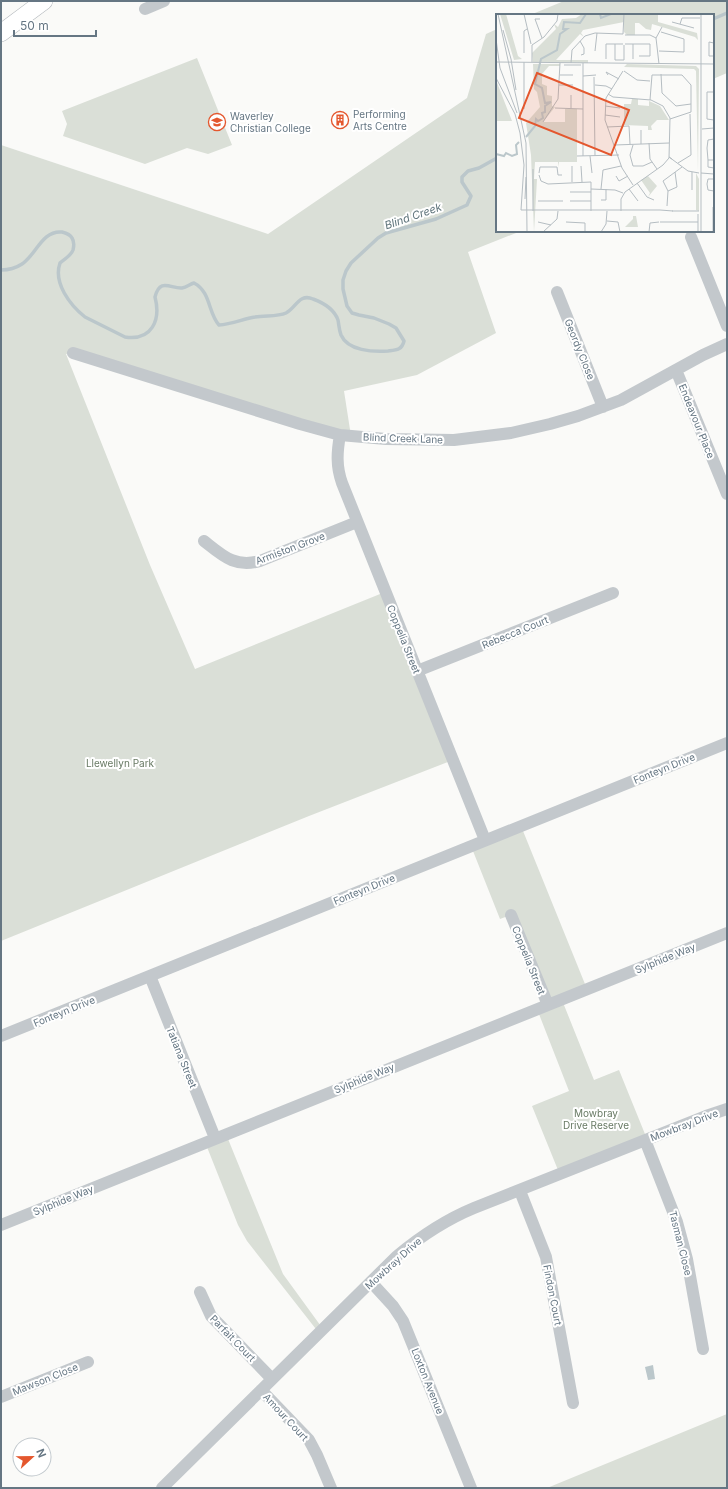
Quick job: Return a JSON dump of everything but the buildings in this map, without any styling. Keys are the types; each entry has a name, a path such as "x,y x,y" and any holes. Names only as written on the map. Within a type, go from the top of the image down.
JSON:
{"highway":[{"path":"5,30 44,1"},
{"path":"5,30 53,1"}],"street":[{"path":"145,9 164,1"},
{"path":"691,237 727,326"},
{"name":"Geordy Close","path":"557,292 603,407"},
{"name":"Blind Creek Lane","path":"73,353 300,424 340,434 403,440 454,440 511,433 550,424 603,407 637,392 727,344"},
{"name":"Endeavour Place","path":"676,370 727,494"},
{"name":"Coppelia Street","path":"340,434 337,455 338,469 357,522 485,840"},
{"name":"Armiston Grove","path":"204,541 226,558 240,563 254,563 357,522"},
{"name":"Rebecca Court","path":"418,671 613,593"},
{"name":"Fonteyn Drive","path":"1,1036 727,743"},
{"name":"Coppelia Street","path":"511,915 548,1005"},
{"name":"Sylphide Way","path":"1,1225 214,1138 727,933"},
{"name":"Tatiana Street","path":"150,976 214,1138"},
{"name":"Mowbray Drive","path":"162,1488 397,1256 412,1243 438,1226 464,1213 645,1140 727,1109"},
{"name":"Tasman Close","path":"645,1140 677,1222 687,1259 703,1350"},
{"name":"Findon Court","path":"520,1191 546,1257 573,1402"},
{"name":"Loxton Avenue","path":"371,1282 396,1310 406,1328 471,1488"},
{"name":"Parfait Court","path":"200,1292 211,1316 272,1379"},
{"name":"Mawson Close","path":"1,1397 88,1362"},
{"name":"Amour Court","path":"261,1390 309,1440 317,1454 331,1488"}],"green space":[{"path":"564,1 727,1 727,73 714,79 714,14 532,14"},
{"name":"Llewellyn Park","path":"496,29 496,232 518,232 468,252 496,333 417,375 344,391 351,436 73,353 66,354 150,565 195,669 385,592 453,760 309,816 1,941 1,145 268,234 467,98 486,34"},
{"path":"197,58 232,145 208,154 187,148 145,164 63,136 67,124 62,111"},
{"name":"Mowbray Drive Reserve","path":"521,826 587,989 562,1000 594,1080 619,1070 647,1139 560,1175 532,1106 569,1091 537,1009 547,1005 511,915 500,919 471,846"},
{"path":"226,1134 283,1274 323,1329 319,1333 247,1241 238,1225 205,1142"},
{"path":"727,1414 727,1488 547,1488"}],"shaded area":[{"path":"653,1365 655,1379 648,1380 645,1367"}],"waterway":[{"name":"Blind Creek","path":"714,19 727,13"},
{"name":"Blind Creek","path":"1,270 17,267 22,264 44,239 55,232 62,232 70,236 73,239 74,244 72,252 60,263 58,271 64,293 79,312 85,317 125,337 142,336 152,327 157,314 155,297 160,287 166,285 182,288 194,283 204,292 215,320 219,325 255,317 286,313 301,299 308,298 325,305 334,313 338,320 341,335 349,344 368,351 396,350 402,346 404,341 396,328 374,318 352,313 347,306 343,289 343,280 346,271 351,263 378,238 386,233 436,219 467,205 471,196 462,182 462,177 468,171 479,168 496,159"}],"place":[{"name":"Performing Arts Centre","path":"340,120"},
{"name":"Waverley Christian College","path":"217,122"}]}
